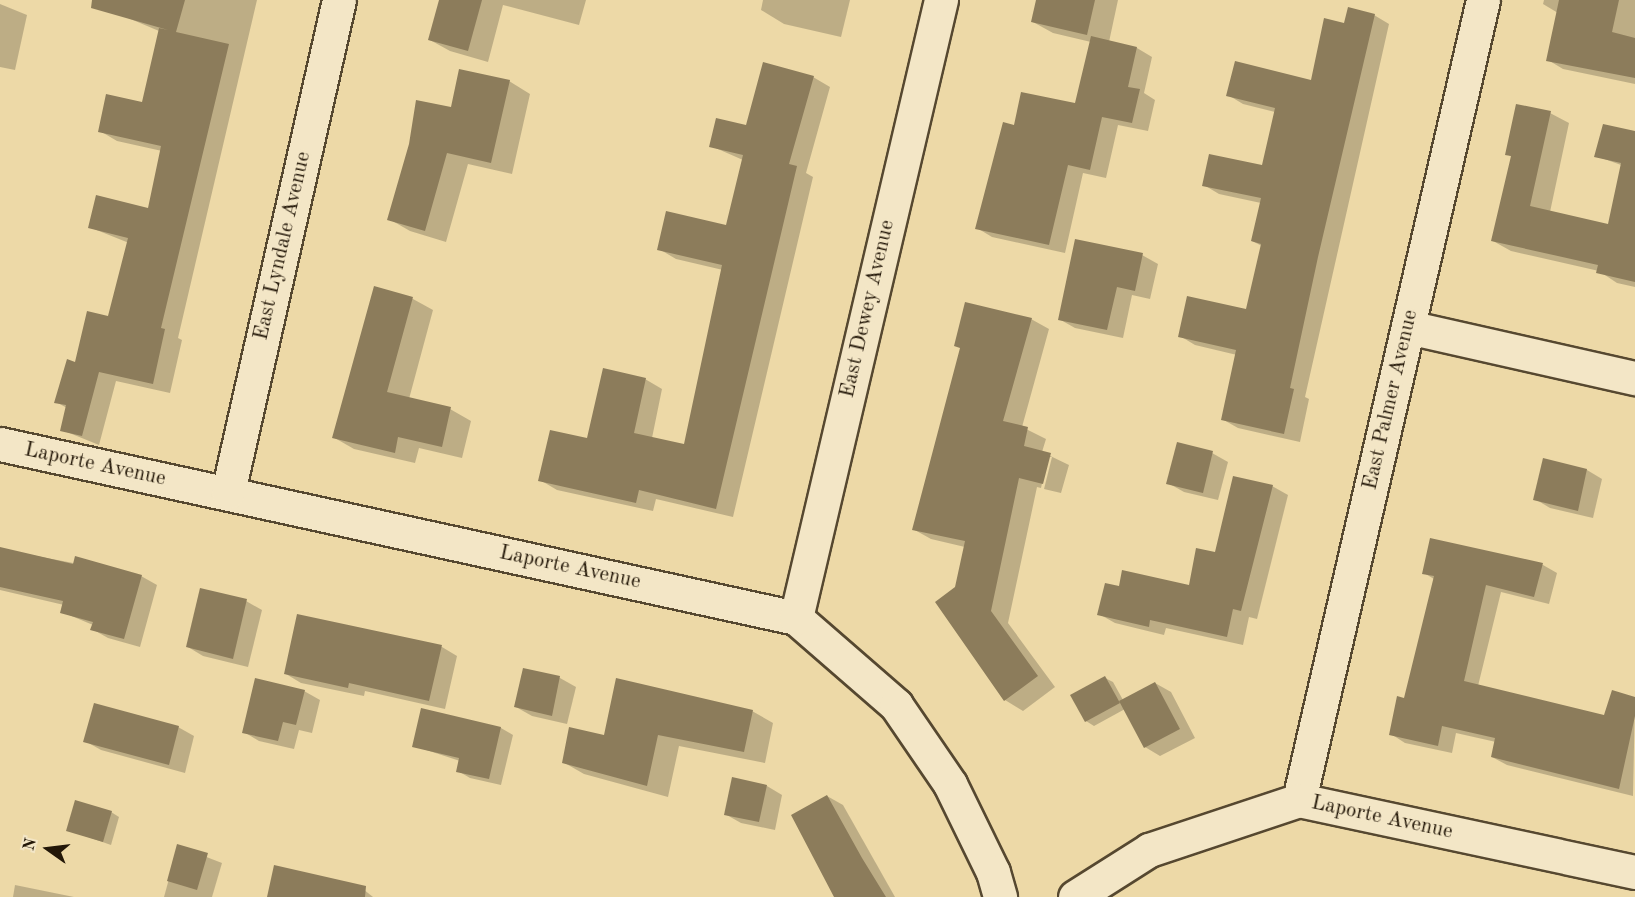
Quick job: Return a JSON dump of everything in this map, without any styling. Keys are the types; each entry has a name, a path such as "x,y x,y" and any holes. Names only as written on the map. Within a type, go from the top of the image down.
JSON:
{"street":[{"name":"East Lyndale Avenue","path":"228,492 339,0"},
{"name":"East Dewey Avenue","path":"796,618 941,0"},
{"name":"East Palmer Avenue","path":"1299,800 1483,0"},
{"path":"1408,327 1635,378"},
{"name":"Laporte Avenue","path":"0,444 796,618 897,705 950,784 993,872 1000,897"},
{"name":"Laporte Avenue","path":"1076,897 1149,850 1299,800 1635,872"}],"building":[{"path":"92,0 185,0 176,32 229,44 161,328 165,329 153,384 99,372 82,436 60,431 66,405 54,403 67,359 75,362 87,311 108,316 128,238 88,228 96,195 148,208 161,146 98,132 106,94 142,102 159,28 168,30 91,8"},
{"path":"439,0 482,0 468,51 428,40"},
{"path":"1036,0 1095,0 1087,35 1031,22"},
{"path":"1559,0 1619,0 1612,32 1635,38 1635,78 1546,61"},
{"path":"1348,7 1375,14 1318,257 1290,388 1294,389 1284,434 1221,420 1236,350 1178,337 1187,296 1246,309 1261,244 1251,241 1261,198 1202,186 1209,154 1262,165 1275,108 1226,96 1235,61 1311,80 1324,18 1344,23"},
{"path":"1091,36 1137,47 1128,87 1140,89 1132,123 1102,117 1090,170 1068,165 1049,245 975,229 1003,122 1014,125 1021,92 1075,103"},
{"path":"763,62 814,76 789,164 797,166 716,509 639,490 636,503 538,481 550,430 587,438 603,368 646,378 634,433 684,444 722,265 657,250 666,211 726,225 743,155 709,147 716,118 746,125"},
{"path":"459,69 510,80 491,163 447,153 425,231 387,220 409,144 416,100 451,107"},
{"path":"1516,104 1551,111 1530,206 1608,224 1621,163 1594,157 1603,124 1635,131 1635,282 1596,273 1598,265 1491,241 1511,156 1505,155"},
{"path":"1075,239 1143,253 1135,291 1117,287 1107,330 1058,320"},
{"path":"374,286 413,297 387,392 451,407 442,447 398,437 395,453 332,438"},
{"path":"965,302 1032,318 1003,421 1028,427 1024,446 1051,453 1043,484 1019,478 991,611 1038,676 1004,701 935,602 955,587 965,541 912,530 960,348 954,346"},
{"path":"1177,442 1213,451 1203,493 1166,484"},
{"path":"1543,458 1587,469 1578,511 1533,500"},
{"path":"1233,476 1273,485 1241,611 1233,609 1227,637 1150,620 1149,627 1097,615 1105,583 1119,586 1122,570 1189,585 1196,548 1215,552"},
{"path":"1430,538 1543,563 1534,597 1486,585 1464,681 1604,715 1612,690 1635,697 1635,716 1619,789 1491,757 1495,738 1442,726 1438,746 1389,735 1397,696 1404,698 1434,576 1422,574"},
{"path":"0,547 73,564 75,556 142,575 124,639 90,630 93,622 60,613 63,601 0,587"},
{"path":"200,588 247,599 233,659 186,647"},
{"path":"297,614 442,645 429,701 349,683 348,688 284,674"},
{"path":"523,668 560,676 552,716 514,707"},
{"path":"1105,676 1120,703 1085,722 1070,695"},
{"path":"255,678 305,690 296,725 283,722 278,741 242,733"},
{"path":"616,678 753,710 744,752 658,735 647,786 562,763 569,727 604,735"},
{"path":"1155,682 1180,729 1144,748 1119,701"},
{"path":"94,703 179,726 169,765 83,742"},
{"path":"421,708 501,727 489,779 456,772 459,758 412,747"},
{"path":"732,777 767,785 759,822 724,815"},
{"path":"827,795 886,897 834,897 791,815"},
{"path":"75,800 112,811 103,842 66,831"},
{"path":"177,844 208,853 197,890 167,881"},
{"path":"274,865 366,886 365,897 267,897"}]}
